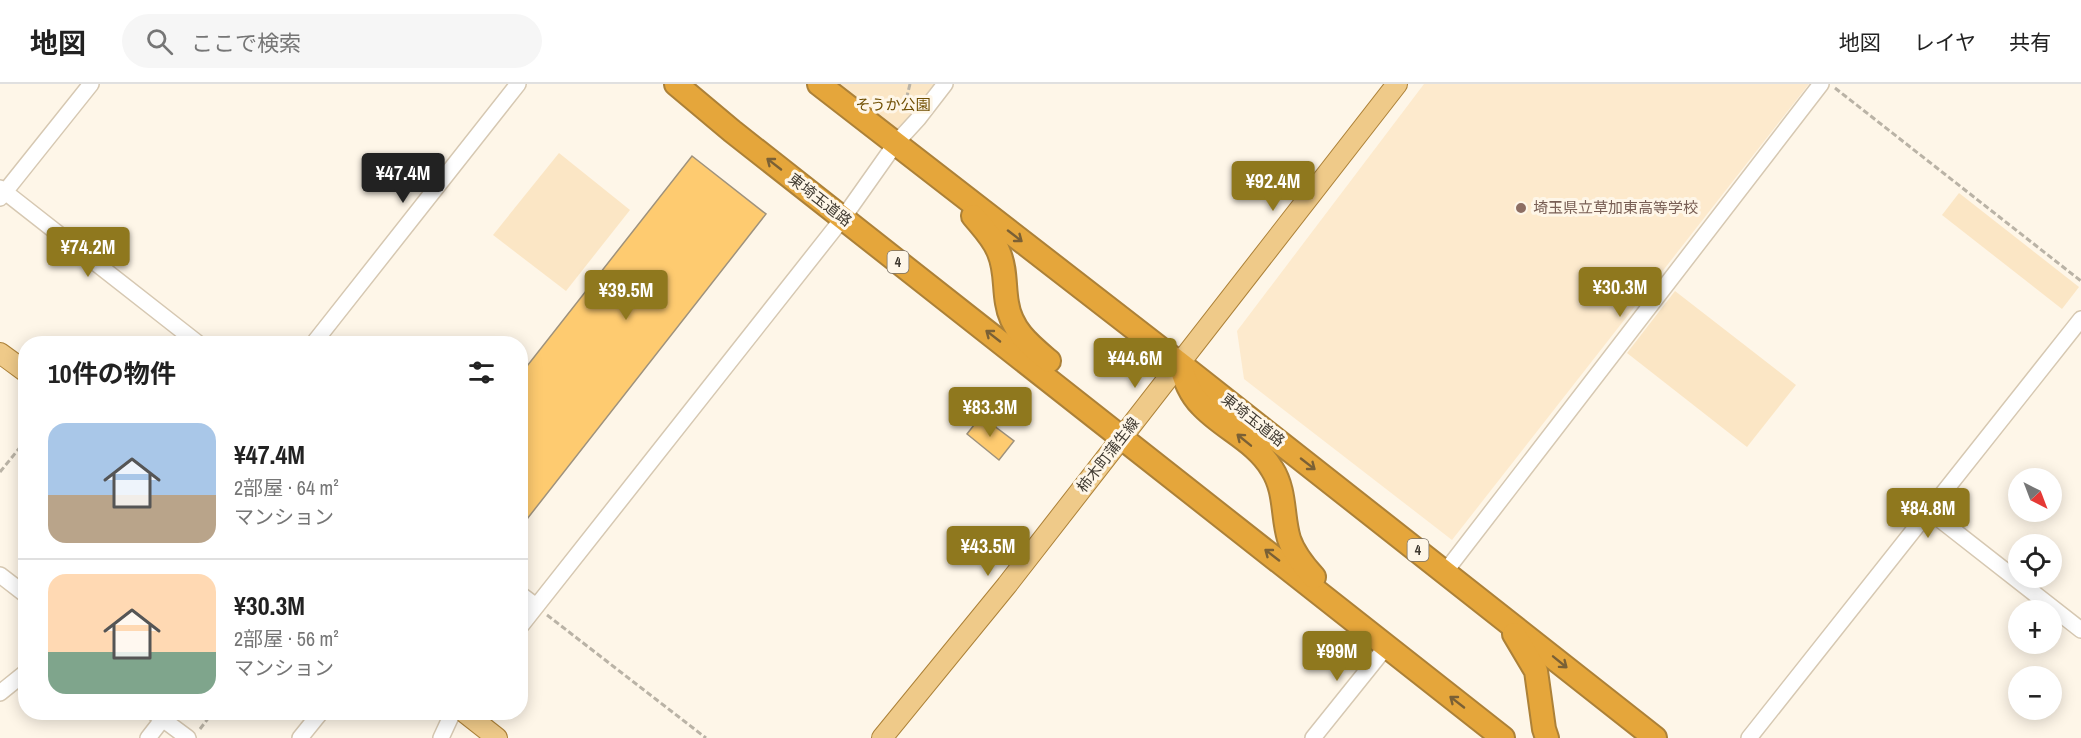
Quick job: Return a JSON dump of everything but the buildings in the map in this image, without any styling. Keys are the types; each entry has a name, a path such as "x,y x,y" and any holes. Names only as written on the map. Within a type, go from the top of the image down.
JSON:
{"highway":[{"name":"東埼玉道路","path":"676,84 1503,738"},
{"name":"東埼玉道路","path":"819,84 1179,363 1655,738"},
{"name":"4","path":"950,186 997,248 1004,269 1007,304 1019,334 1095,398 1109,414 1121,438"},
{"name":"4","path":"1179,363 1188,389 1200,405 1260,453 1272,468 1279,482 1289,539 1295,553 1345,612"},
{"name":"4","path":"1495,612 1515,634 1536,671 1547,738"}],"main road":[{"name":"柿木町蒲生線","path":"882,738 1006,585 1397,84"},
{"path":"0,352 18,366"},
{"path":"474,720 497,738"}],"street":[{"path":"91,84 2,193 189,336"},
{"path":"320,336 518,84"},
{"path":"528,617 843,218 896,143 945,84"},
{"path":"1445,572 1821,84"},
{"path":"1749,738 2081,319"},
{"path":"1929,511 2081,630"},
{"path":"0,576 18,589"},
{"path":"528,600 537,606"},
{"path":"1313,738 1386,647"},
{"path":"0,693 18,678"},
{"path":"148,738 156,720"},
{"path":"164,720 191,737"},
{"path":"300,738 315,720"},
{"path":"441,738 449,720"}],"path":[{"path":"1830,84 2081,281"},
{"path":"0,472 18,450"},
{"path":"537,606 706,738"},
{"path":"191,737 206,720"}],"shaded area":[{"name":"埼玉県立草加東高等学校","path":"1424,84 1809,84 1452,540 1244,379 1237,331"}],"green space":[{"name":"そうか公園","path":"832,84 935,84 896,134"},
{"path":"559,153 630,210 566,291 493,235"},
{"path":"1959,193 2079,287 2062,309 1942,215"},
{"path":"1675,291 1796,385 1747,447 1627,353"}],"place":[{"name":"埼玉県立草加東高等学校","path":"1521,208"}]}
